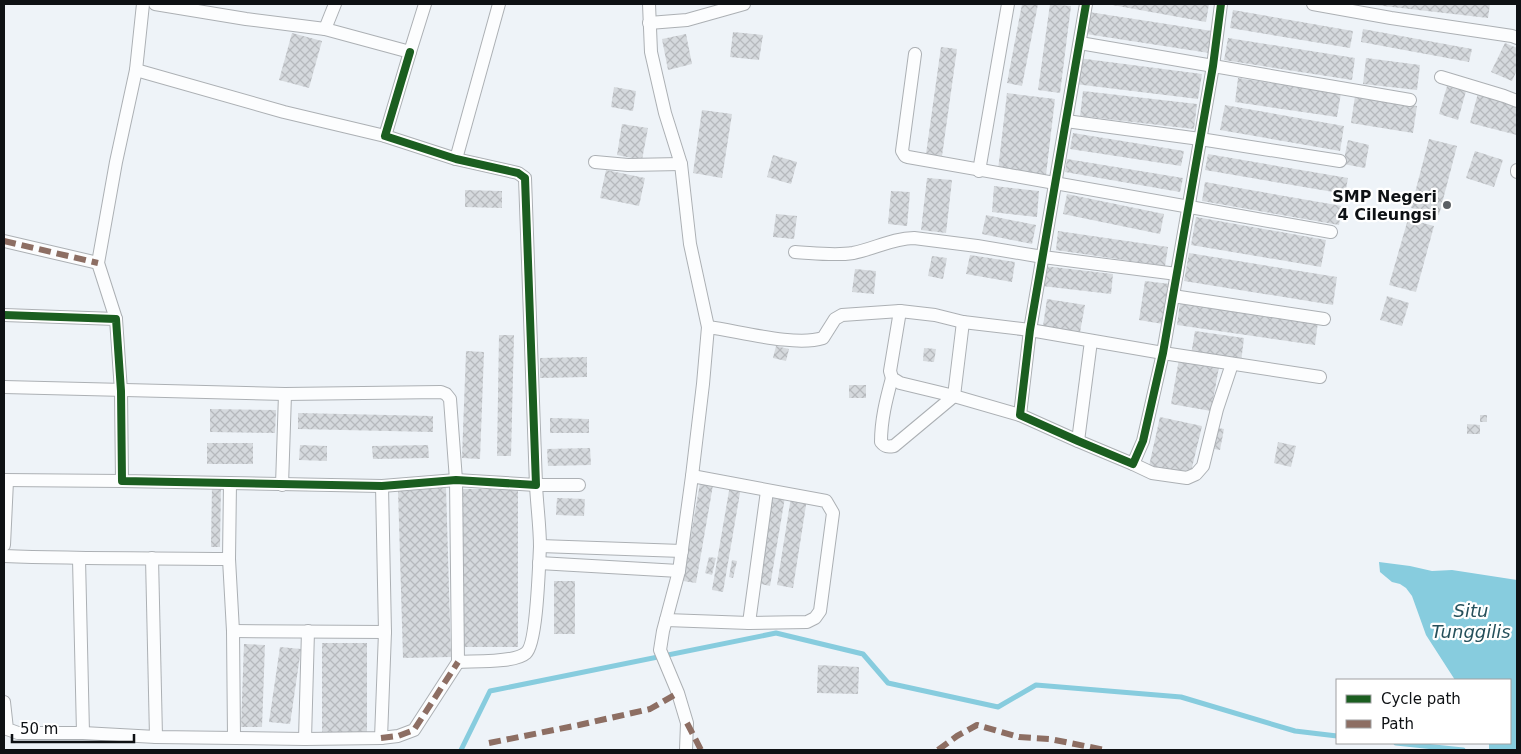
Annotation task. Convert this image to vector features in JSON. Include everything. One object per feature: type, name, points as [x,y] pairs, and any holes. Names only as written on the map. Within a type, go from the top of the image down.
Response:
[{"type":"street","points":[[122,480],[121,391],[116,319],[98,263],[116,162],[136,70],[143,4]]},
{"type":"street","points":[[155,4],[246,19],[325,29],[410,52]]},
{"type":"street","points":[[325,29],[335,4]]},
{"type":"street","points":[[385,136],[425,4]]},
{"type":"street","points":[[456,159],[498,4]]},
{"type":"street","points":[[649,4],[651,52],[665,113],[681,164],[690,244],[708,327],[703,384],[682,552],[660,650],[669,669],[687,723],[686,750]]},
{"type":"street","points":[[649,23],[687,20],[744,4]]},
{"type":"street","points":[[979,170],[1008,4]]},
{"type":"street","points":[[1020,415],[1030,330],[1086,4]]},
{"type":"street","points":[[1133,464],[1143,441],[1162,353],[1213,66],[1221,4]]},
{"type":"street","points":[[1312,4],[1517,38]]},
{"type":"street","points":[[1080,43],[1410,100]]},
{"type":"street","points":[[915,54],[902,151],[905,156],[1331,232]]},
{"type":"street","points":[[136,70],[284,112],[385,136],[456,159],[518,173],[525,178],[536,485],[540,546],[534,635],[531,647],[526,653],[515,659],[458,662]]},
{"type":"street","points":[[1441,77],[1517,101]]},
{"type":"street","points":[[1066,121],[1200,139],[1340,161]]},
{"type":"street","points":[[595,162],[628,165],[681,164]]},
{"type":"street","points":[[795,252],[852,253],[904,238],[977,246],[1042,257],[1177,274]]},
{"type":"street","points":[[4,241],[98,263]]},
{"type":"street","points":[[1172,296],[1324,319]]},
{"type":"street","points":[[708,327],[780,339],[816,340],[823,338],[835,319],[842,315],[900,311],[1320,377]]},
{"type":"street","points":[[900,311],[890,371],[892,378],[884,407],[881,437],[881,442],[889,447],[894,446],[954,396],[963,322]]},
{"type":"street","points":[[4,315],[116,319]]},
{"type":"street","points":[[1078,441],[1091,340]]},
{"type":"street","points":[[892,378],[900,383],[1020,415],[1152,473],[1187,478],[1196,474],[1203,466],[1217,409],[1232,364]]},
{"type":"street","points":[[4,387],[286,394],[441,392],[446,394],[450,399],[456,480],[458,662],[414,730],[398,736],[381,738],[156,737],[83,733],[18,733],[7,729],[4,702]]},
{"type":"street","points":[[282,485],[286,394]]},
{"type":"street","points":[[666,620],[750,623],[807,622],[815,618],[820,611],[833,513],[826,501],[692,476]]},
{"type":"street","points":[[4,545],[5,480],[122,480],[382,486],[456,480],[536,485],[579,485]]},
{"type":"street","points":[[230,483],[229,559],[233,630],[234,737]]},
{"type":"street","points":[[381,738],[385,632],[382,486]]},
{"type":"street","points":[[750,623],[767,490]]},
{"type":"street","points":[[540,546],[682,552]]},
{"type":"street","points":[[4,556],[78,559],[229,559]]},
{"type":"street","points":[[152,558],[156,737]]},
{"type":"street","points":[[78,559],[83,733]]},
{"type":"street","points":[[539,563],[679,571]]},
{"type":"street","points":[[233,630],[385,632]]},
{"type":"street","points":[[305,739],[308,631]]},
{"type":"water","name":"Situ Tunggilis","points":[[1379,562],[1432,571],[1452,570],[1517,580],[1517,750],[1489,750],[1489,744],[1511,744],[1511,679],[1454,679],[1426,635],[1412,596],[1406,588],[1392,582],[1380,572]]},
{"type":"building","points":[[1022,4],[1038,4],[1022,86],[1007,83]]},
{"type":"building","points":[[1050,4],[1071,6],[1060,93],[1038,90]]},
{"type":"building","points":[[1107,4],[1209,4],[1206,22]]},
{"type":"building","points":[[1375,4],[1490,4],[1488,18]]},
{"type":"building","points":[[1233,10],[1353,31],[1350,48],[1230,28]]},
{"type":"building","points":[[1089,12],[1212,31],[1209,53],[1086,34]]},
{"type":"building","points":[[1363,29],[1472,49],[1469,62],[1361,42]]},
{"type":"building","points":[[733,32],[763,35],[759,60],[730,57]]},
{"type":"building","points":[[292,33],[322,41],[309,88],[279,80]]},
{"type":"building","points":[[686,34],[692,64],[668,70],[662,39]]},
{"type":"building","points":[[1228,38],[1355,58],[1352,80],[1224,60]]},
{"type":"building","points":[[1505,43],[1517,48],[1517,70],[1512,81],[1491,72]]},
{"type":"building","points":[[941,47],[957,49],[942,156],[926,154]]},
{"type":"building","points":[[1078,58],[1202,74],[1198,99],[1075,84]]},
{"type":"building","points":[[1366,58],[1420,65],[1417,90],[1363,84]]},
{"type":"building","points":[[1238,78],[1341,93],[1337,117],[1235,102]]},
{"type":"building","points":[[1447,86],[1466,91],[1458,120],[1439,114]]},
{"type":"building","points":[[614,87],[636,91],[633,111],[611,107]]},
{"type":"building","points":[[1083,91],[1197,104],[1194,129],[1080,116]]},
{"type":"building","points":[[1007,93],[1055,99],[1046,175],[998,170]]},
{"type":"building","points":[[1478,93],[1517,104],[1517,135],[1470,123]]},
{"type":"building","points":[[1355,96],[1417,106],[1413,133],[1351,123]]},
{"type":"building","points":[[1225,105],[1344,126],[1340,151],[1220,130]]},
{"type":"building","points":[[702,110],[732,114],[722,178],[693,173]]},
{"type":"building","points":[[622,124],[648,128],[642,160],[617,155]]},
{"type":"building","points":[[1073,133],[1184,151],[1181,166],[1070,149]]},
{"type":"building","points":[[1429,139],[1457,146],[1439,215],[1411,208]]},
{"type":"building","points":[[1348,140],[1369,145],[1365,168],[1343,164]]},
{"type":"building","points":[[1475,151],[1503,160],[1494,187],[1466,178]]},
{"type":"building","points":[[1208,154],[1348,178],[1345,194],[1205,170]]},
{"type":"building","points":[[773,155],[797,162],[791,184],[767,177]]},
{"type":"building","points":[[1067,159],[1183,178],[1180,192],[1065,172]]},
{"type":"building","points":[[606,170],[645,178],[639,206],[600,198]]},
{"type":"building","points":[[927,178],[952,180],[946,233],[921,230]]},
{"type":"building","points":[[1205,182],[1342,206],[1339,225],[1202,201]]},
{"type":"building","points":[[994,186],[1039,191],[1037,217],[992,212]]},
{"type":"building","points":[[465,190],[502,191],[502,208],[465,207]]},
{"type":"building","points":[[891,191],[910,192],[907,226],[888,224]]},
{"type":"building","points":[[1067,194],[1164,214],[1160,234],[1063,214]]},
{"type":"building","points":[[776,214],[797,216],[794,239],[773,237]]},
{"type":"building","points":[[986,215],[1036,225],[1032,244],[982,234]]},
{"type":"building","points":[[1196,217],[1326,240],[1321,267],[1191,245]]},
{"type":"building","points":[[1408,219],[1434,226],[1416,292],[1389,285]]},
{"type":"building","points":[[1058,231],[1168,247],[1165,266],[1056,250]]},
{"type":"building","points":[[1189,253],[1337,277],[1333,305],[1184,281]]},
{"type":"building","points":[[970,255],[1015,262],[1012,282],[966,274]]},
{"type":"building","points":[[932,256],[947,258],[943,279],[928,276]]},
{"type":"building","points":[[1044,266],[1113,274],[1111,294],[1042,286]]},
{"type":"building","points":[[855,269],[876,271],[874,294],[852,292]]},
{"type":"building","points":[[1145,281],[1170,284],[1163,324],[1139,320]]},
{"type":"building","points":[[1387,296],[1409,303],[1402,326],[1380,320]]},
{"type":"building","points":[[1047,299],[1085,305],[1080,332],[1043,326]]},
{"type":"building","points":[[1180,302],[1318,322],[1315,345],[1177,325]]},
{"type":"building","points":[[1195,331],[1244,338],[1241,362],[1191,355]]},
{"type":"building","points":[[499,335],[514,335],[511,456],[497,456]]},
{"type":"building","points":[[776,346],[789,349],[786,361],[773,358]]},
{"type":"building","points":[[924,348],[936,349],[934,362],[923,361]]},
{"type":"building","points":[[466,351],[484,352],[480,459],[462,458]]},
{"type":"building","points":[[587,357],[587,377],[540,378],[540,358]]},
{"type":"building","points":[[1179,359],[1219,367],[1211,411],[1171,404]]},
{"type":"building","points":[[849,385],[866,385],[866,398],[849,398]]},
{"type":"building","points":[[210,409],[276,410],[275,433],[210,432]]},
{"type":"building","points":[[298,413],[433,416],[433,432],[298,429]]},
{"type":"building","points":[[1480,415],[1487,415],[1487,422],[1480,422]]},
{"type":"building","points":[[1160,417],[1202,426],[1190,476],[1149,466]]},
{"type":"building","points":[[550,418],[589,419],[589,433],[550,433]]},
{"type":"building","points":[[1467,424],[1480,425],[1480,434],[1467,434]]},
{"type":"building","points":[[1217,428],[1224,429],[1220,450],[1214,449]]},
{"type":"building","points":[[1278,442],[1296,446],[1291,467],[1274,463]]},
{"type":"building","points":[[207,443],[253,443],[253,464],[207,464]]},
{"type":"building","points":[[300,445],[327,446],[327,461],[299,460]]},
{"type":"building","points":[[428,445],[429,458],[373,459],[372,446]]},
{"type":"building","points":[[590,448],[591,465],[548,466],[547,449]]},
{"type":"building","points":[[700,483],[713,485],[696,583],[683,581]]},
{"type":"building","points":[[212,485],[221,485],[220,547],[211,547]]},
{"type":"building","points":[[730,485],[741,487],[723,592],[712,590]]},
{"type":"building","points":[[446,487],[451,657],[403,658],[398,489]]},
{"type":"building","points":[[461,489],[518,489],[518,647],[461,647]]},
{"type":"building","points":[[772,495],[785,497],[770,586],[757,583]]},
{"type":"building","points":[[791,497],[807,499],[793,588],[777,585]]},
{"type":"building","points":[[557,498],[585,499],[584,516],[556,515]]},
{"type":"building","points":[[709,557],[716,558],[712,575],[705,573]]},
{"type":"building","points":[[732,560],[737,561],[733,578],[729,577]]},
{"type":"building","points":[[554,581],[575,581],[575,634],[554,634]]},
{"type":"building","points":[[322,643],[367,643],[367,732],[322,732]]},
{"type":"building","points":[[244,644],[265,645],[262,727],[241,727]]},
{"type":"building","points":[[280,647],[301,649],[290,724],[269,722]]},
{"type":"building","points":[[818,665],[859,667],[858,694],[817,693]]},
{"type":"waterway","points":[[461,750],[490,691],[776,633],[863,654],[888,683],[998,707],[1036,685],[1181,697],[1295,731],[1336,736]]},
{"type":"waterway","points":[[1406,744],[1463,750]]},
{"type":"marked path","points":[[4,241],[98,263]]},
{"type":"marked path","points":[[381,738],[398,736],[414,730],[458,662]]},
{"type":"marked path","points":[[489,743],[650,709],[678,693]]},
{"type":"marked path","points":[[687,723],[701,750]]},
{"type":"marked path","points":[[938,750],[957,736],[977,725],[1019,737],[1050,739],[1105,750]]},
{"type":"cycle path","points":[[1086,4],[1030,330],[1020,415],[1133,464],[1143,441],[1163,353],[1213,66],[1221,4]]},
{"type":"cycle path","points":[[4,315],[116,319],[121,391],[122,481],[382,486],[456,480],[536,485],[525,178],[518,173],[456,159],[385,136],[410,52]]},
{"type":"place","name":"SMP Negeri 4 Cileungsi","points":[[1447,205]]}]
